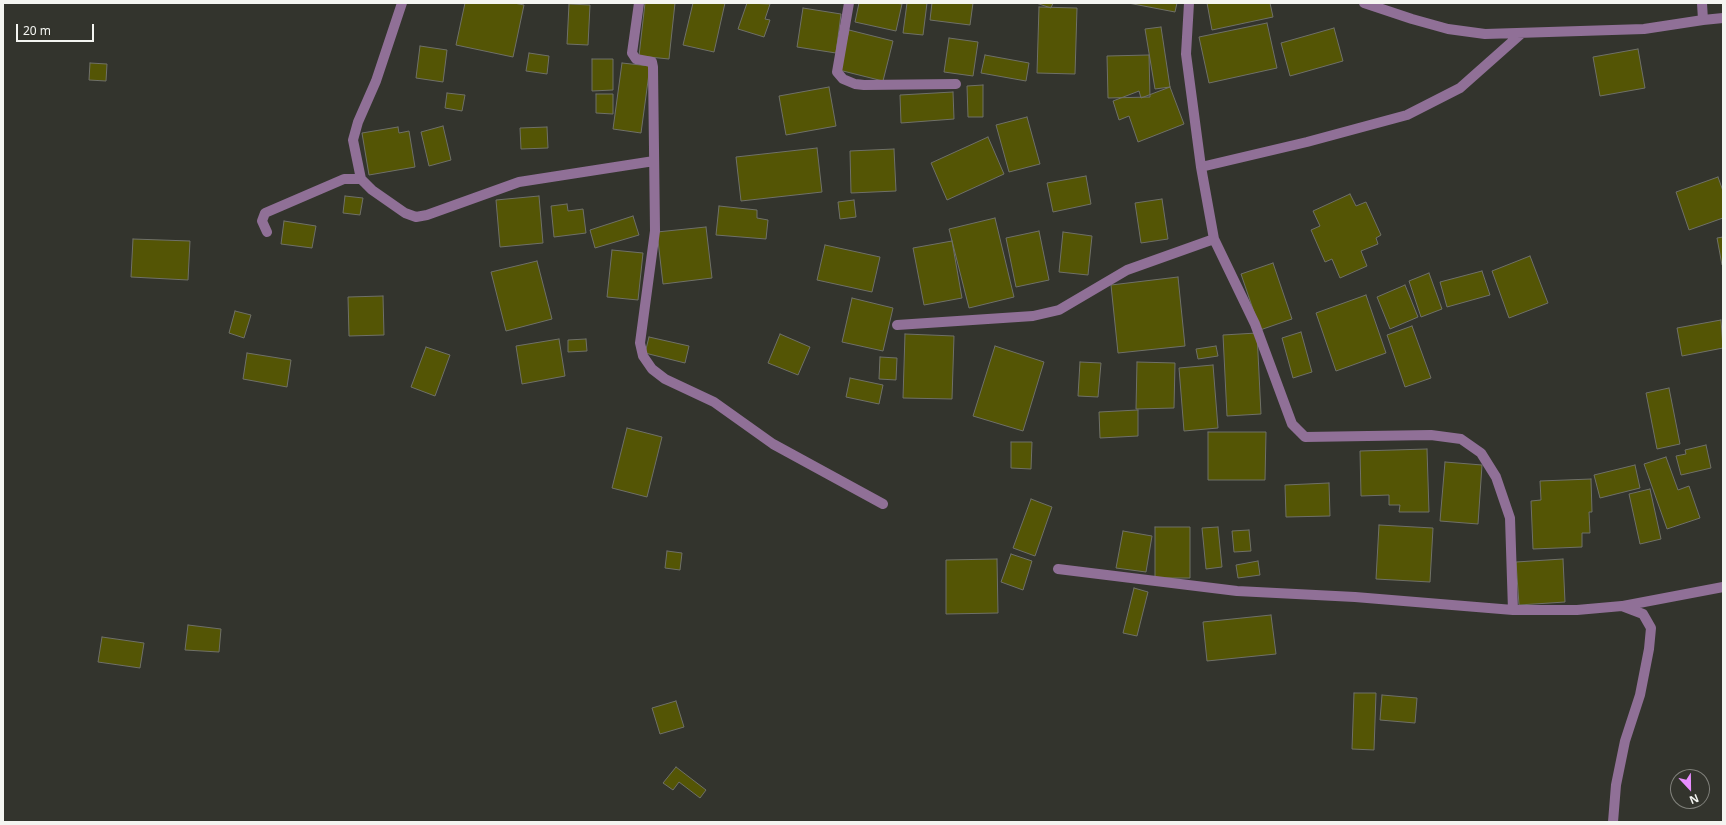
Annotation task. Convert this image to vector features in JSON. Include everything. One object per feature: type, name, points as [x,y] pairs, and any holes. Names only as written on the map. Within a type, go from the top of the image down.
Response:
[{"type":"street","points":[[402,3],[376,81],[358,122],[353,140],[362,179],[372,190],[405,213],[416,217],[427,215],[519,182],[654,161]]},
{"type":"street","points":[[639,3],[632,52],[636,59],[652,62],[653,66],[655,231],[640,343],[643,356],[652,370],[665,379],[714,402],[773,444],[883,504]]},
{"type":"street","points":[[849,3],[837,72],[843,79],[854,84],[864,85],[956,84]]},
{"type":"street","points":[[1189,3],[1186,54],[1201,167],[1214,239],[1255,324],[1292,424],[1305,437],[1431,435],[1461,439],[1481,453],[1496,477],[1510,518],[1513,610]]},
{"type":"street","points":[[1364,3],[1412,19],[1448,28],[1485,34],[1644,29],[1723,18]]},
{"type":"street","points":[[1702,3],[1703,20]]},
{"type":"street","points":[[1201,167],[1307,142],[1407,114],[1460,88],[1522,33]]},
{"type":"street","points":[[267,232],[262,221],[266,213],[344,179],[362,179]]},
{"type":"street","points":[[897,325],[1033,316],[1059,310],[1127,270],[1214,239]]},
{"type":"street","points":[[1058,569],[1237,591],[1355,597],[1513,610],[1577,610],[1622,606],[1723,587]]},
{"type":"street","points":[[1613,822],[1616,786],[1625,741],[1640,696],[1649,648],[1651,628],[1643,614],[1622,606]]},
{"type":"building","points":[[465,3],[514,3],[524,5],[513,57],[456,45]]},
{"type":"building","points":[[645,3],[675,3],[669,59],[639,56]]},
{"type":"building","points":[[693,3],[725,3],[714,52],[683,45]]},
{"type":"building","points":[[747,3],[770,4],[765,19],[770,20],[764,37],[738,29]]},
{"type":"building","points":[[859,3],[902,4],[896,31],[855,22]]},
{"type":"building","points":[[907,3],[927,3],[923,35],[903,33]]},
{"type":"building","points":[[932,3],[973,3],[970,25],[930,20]]},
{"type":"building","points":[[1036,3],[1053,3],[1051,8]]},
{"type":"building","points":[[1128,3],[1177,3],[1175,12]]},
{"type":"building","points":[[1207,3],[1270,3],[1273,17],[1212,30]]},
{"type":"building","points":[[569,4],[590,5],[588,45],[567,44]]},
{"type":"building","points":[[1039,7],[1077,8],[1075,74],[1037,73]]},
{"type":"building","points":[[803,8],[841,14],[836,53],[797,47]]},
{"type":"building","points":[[1267,23],[1277,68],[1209,83],[1199,37]]},
{"type":"building","points":[[1161,27],[1170,87],[1155,89],[1145,29]]},
{"type":"building","points":[[1334,28],[1343,61],[1290,76],[1281,43]]},
{"type":"building","points":[[849,30],[893,41],[883,81],[839,70]]},
{"type":"building","points":[[949,38],[978,42],[973,76],[944,72]]},
{"type":"building","points":[[420,46],[447,50],[443,82],[416,78]]},
{"type":"building","points":[[1638,49],[1645,88],[1600,96],[1593,57]]},
{"type":"building","points":[[529,53],[549,56],[547,74],[526,71]]},
{"type":"building","points":[[985,55],[1029,63],[1026,81],[981,73]]},
{"type":"building","points":[[1149,55],[1150,97],[1108,98],[1107,56]]},
{"type":"building","points":[[592,59],[613,59],[613,90],[592,91]]},
{"type":"building","points":[[90,63],[107,64],[106,81],[89,80]]},
{"type":"building","points":[[622,63],[650,66],[641,133],[613,129]]},
{"type":"building","points":[[983,85],[983,117],[968,117],[967,86]]},
{"type":"building","points":[[829,87],[836,126],[786,135],[779,96]]},
{"type":"building","points":[[1170,87],[1184,124],[1138,142],[1129,116],[1119,120],[1113,101],[1139,91],[1141,98]]},
{"type":"building","points":[[953,92],[954,119],[901,123],[900,95]]},
{"type":"building","points":[[447,93],[465,95],[462,111],[445,108]]},
{"type":"building","points":[[596,94],[613,94],[613,114],[596,113]]},
{"type":"building","points":[[1027,117],[1040,164],[1009,172],[996,125]]},
{"type":"building","points":[[443,126],[451,160],[429,166],[421,132]]},
{"type":"building","points":[[398,127],[399,133],[409,131],[415,167],[369,175],[362,133]]},
{"type":"building","points":[[547,127],[548,148],[521,149],[520,128]]},
{"type":"building","points":[[988,137],[1004,174],[947,200],[931,163]]},
{"type":"building","points":[[817,148],[822,192],[741,201],[736,157]]},
{"type":"building","points":[[894,149],[896,191],[851,193],[850,151]]},
{"type":"building","points":[[1086,176],[1091,204],[1053,212],[1047,183]]},
{"type":"building","points":[[1718,177],[1723,191],[1723,218],[1689,230],[1676,192]]},
{"type":"building","points":[[1350,194],[1356,206],[1366,202],[1381,235],[1376,238],[1378,244],[1361,251],[1367,266],[1340,278],[1332,259],[1325,262],[1311,230],[1320,226],[1313,211]]},
{"type":"building","points":[[345,196],[363,198],[360,215],[343,213]]},
{"type":"building","points":[[539,196],[543,243],[500,247],[496,200]]},
{"type":"building","points":[[1162,199],[1168,239],[1141,243],[1135,203]]},
{"type":"building","points":[[854,200],[856,217],[840,219],[838,202]]},
{"type":"building","points":[[567,204],[568,211],[583,209],[586,233],[554,237],[551,206]]},
{"type":"building","points":[[719,206],[757,210],[757,218],[768,220],[766,239],[716,235]]},
{"type":"building","points":[[633,216],[639,235],[595,248],[590,230]]},
{"type":"building","points":[[995,218],[1014,297],[969,308],[949,229]]},
{"type":"building","points":[[284,221],[316,226],[312,248],[281,244]]},
{"type":"building","points":[[706,227],[712,278],[663,284],[657,232]]},
{"type":"building","points":[[1039,231],[1049,280],[1016,287],[1006,238]]},
{"type":"building","points":[[1063,232],[1092,236],[1088,275],[1059,272]]},
{"type":"building","points":[[1723,237],[1723,265],[1722,265],[1717,238]]},
{"type":"building","points":[[133,239],[190,241],[188,280],[131,277]]},
{"type":"building","points":[[952,241],[962,298],[924,305],[913,248]]},
{"type":"building","points":[[825,245],[880,257],[872,292],[817,280]]},
{"type":"building","points":[[612,250],[643,253],[638,300],[607,297]]},
{"type":"building","points":[[1530,256],[1548,303],[1509,318],[1492,271]]},
{"type":"building","points":[[537,261],[552,319],[506,331],[491,272]]},
{"type":"building","points":[[1273,263],[1292,319],[1260,330],[1241,274]]},
{"type":"building","points":[[1482,271],[1490,295],[1447,307],[1440,282]]},
{"type":"building","points":[[1429,273],[1442,309],[1421,317],[1409,281]]},
{"type":"building","points":[[1178,277],[1185,346],[1118,353],[1111,285]]},
{"type":"building","points":[[1405,285],[1418,317],[1390,329],[1377,297]]},
{"type":"building","points":[[1366,295],[1386,353],[1336,371],[1316,313]]},
{"type":"building","points":[[383,296],[384,335],[349,336],[348,297]]},
{"type":"building","points":[[852,298],[893,308],[883,351],[842,342]]},
{"type":"building","points":[[235,311],[251,315],[244,338],[229,333]]},
{"type":"building","points":[[1721,320],[1723,348],[1682,356],[1677,328]]},
{"type":"building","points":[[1412,326],[1431,378],[1405,387],[1387,335]]},
{"type":"building","points":[[1301,332],[1312,372],[1293,378],[1282,338]]},
{"type":"building","points":[[1257,333],[1261,414],[1227,416],[1223,335]]},
{"type":"building","points":[[780,334],[810,347],[798,375],[768,363]]},
{"type":"building","points":[[905,334],[954,336],[952,399],[903,398]]},
{"type":"building","points":[[649,337],[689,346],[685,363],[645,353]]},
{"type":"building","points":[[559,339],[565,376],[522,384],[516,346]]},
{"type":"building","points":[[586,339],[587,351],[568,352],[568,340]]},
{"type":"building","points":[[995,346],[1044,362],[1023,431],[973,416]]},
{"type":"building","points":[[1216,346],[1218,356],[1198,359],[1196,349]]},
{"type":"building","points":[[426,347],[450,355],[435,396],[411,387]]},
{"type":"building","points":[[247,353],[291,360],[287,387],[243,379]]},
{"type":"building","points":[[880,357],[897,358],[896,380],[879,379]]},
{"type":"building","points":[[1080,362],[1101,363],[1098,397],[1078,396]]},
{"type":"building","points":[[1137,362],[1175,363],[1174,408],[1136,409]]},
{"type":"building","points":[[1213,365],[1218,428],[1184,431],[1179,368]]},
{"type":"building","points":[[850,378],[883,385],[879,404],[846,397]]},
{"type":"building","points":[[1669,388],[1680,444],[1657,449],[1646,393]]},
{"type":"building","points":[[1138,410],[1138,436],[1100,438],[1099,412]]},
{"type":"building","points":[[627,428],[662,437],[647,497],[612,488]]},
{"type":"building","points":[[1208,432],[1266,432],[1265,480],[1208,480]]},
{"type":"building","points":[[1011,442],[1032,442],[1031,469],[1011,468]]},
{"type":"building","points":[[1706,445],[1711,468],[1681,475],[1676,456],[1686,454],[1685,450]]},
{"type":"building","points":[[1427,449],[1429,512],[1399,512],[1400,505],[1389,505],[1389,495],[1361,496],[1360,451]]},
{"type":"building","points":[[1666,457],[1678,490],[1689,486],[1700,518],[1667,529],[1644,464]]},
{"type":"building","points":[[1445,462],[1482,465],[1478,524],[1440,521]]},
{"type":"building","points":[[1635,465],[1640,488],[1600,498],[1594,475]]},
{"type":"building","points":[[1591,479],[1592,512],[1589,512],[1590,533],[1582,533],[1582,547],[1533,549],[1531,501],[1541,500],[1540,481]]},
{"type":"building","points":[[1329,483],[1330,516],[1286,517],[1285,485]]},
{"type":"building","points":[[1650,489],[1661,539],[1640,544],[1629,494]]},
{"type":"building","points":[[1031,499],[1052,507],[1035,556],[1013,548]]},
{"type":"building","points":[[1379,525],[1433,528],[1430,582],[1376,579]]},
{"type":"building","points":[[1155,527],[1190,527],[1190,578],[1155,578]]},
{"type":"building","points":[[1218,527],[1222,567],[1206,569],[1202,528]]},
{"type":"building","points":[[1249,530],[1251,551],[1234,552],[1232,531]]},
{"type":"building","points":[[1123,531],[1152,536],[1146,572],[1116,568]]},
{"type":"building","points":[[667,551],[682,553],[680,570],[665,568]]},
{"type":"building","points":[[1011,554],[1032,561],[1023,590],[1001,582]]},
{"type":"building","points":[[997,559],[998,613],[946,614],[946,560]]},
{"type":"building","points":[[1563,559],[1565,602],[1519,605],[1516,562]]},
{"type":"building","points":[[1258,561],[1260,575],[1238,578],[1236,565]]},
{"type":"building","points":[[1134,588],[1148,592],[1137,636],[1123,633]]},
{"type":"building","points":[[1271,615],[1276,654],[1207,661],[1203,622]]},
{"type":"building","points":[[188,625],[221,629],[219,652],[185,650]]},
{"type":"building","points":[[102,637],[144,643],[140,668],[98,662]]},
{"type":"building","points":[[1354,693],[1376,693],[1374,750],[1352,749]]},
{"type":"building","points":[[1382,695],[1417,698],[1415,723],[1380,720]]},
{"type":"building","points":[[676,701],[684,727],[660,734],[652,708]]},
{"type":"building","points":[[676,767],[706,790],[700,798],[679,782],[673,790],[663,783]]}]
